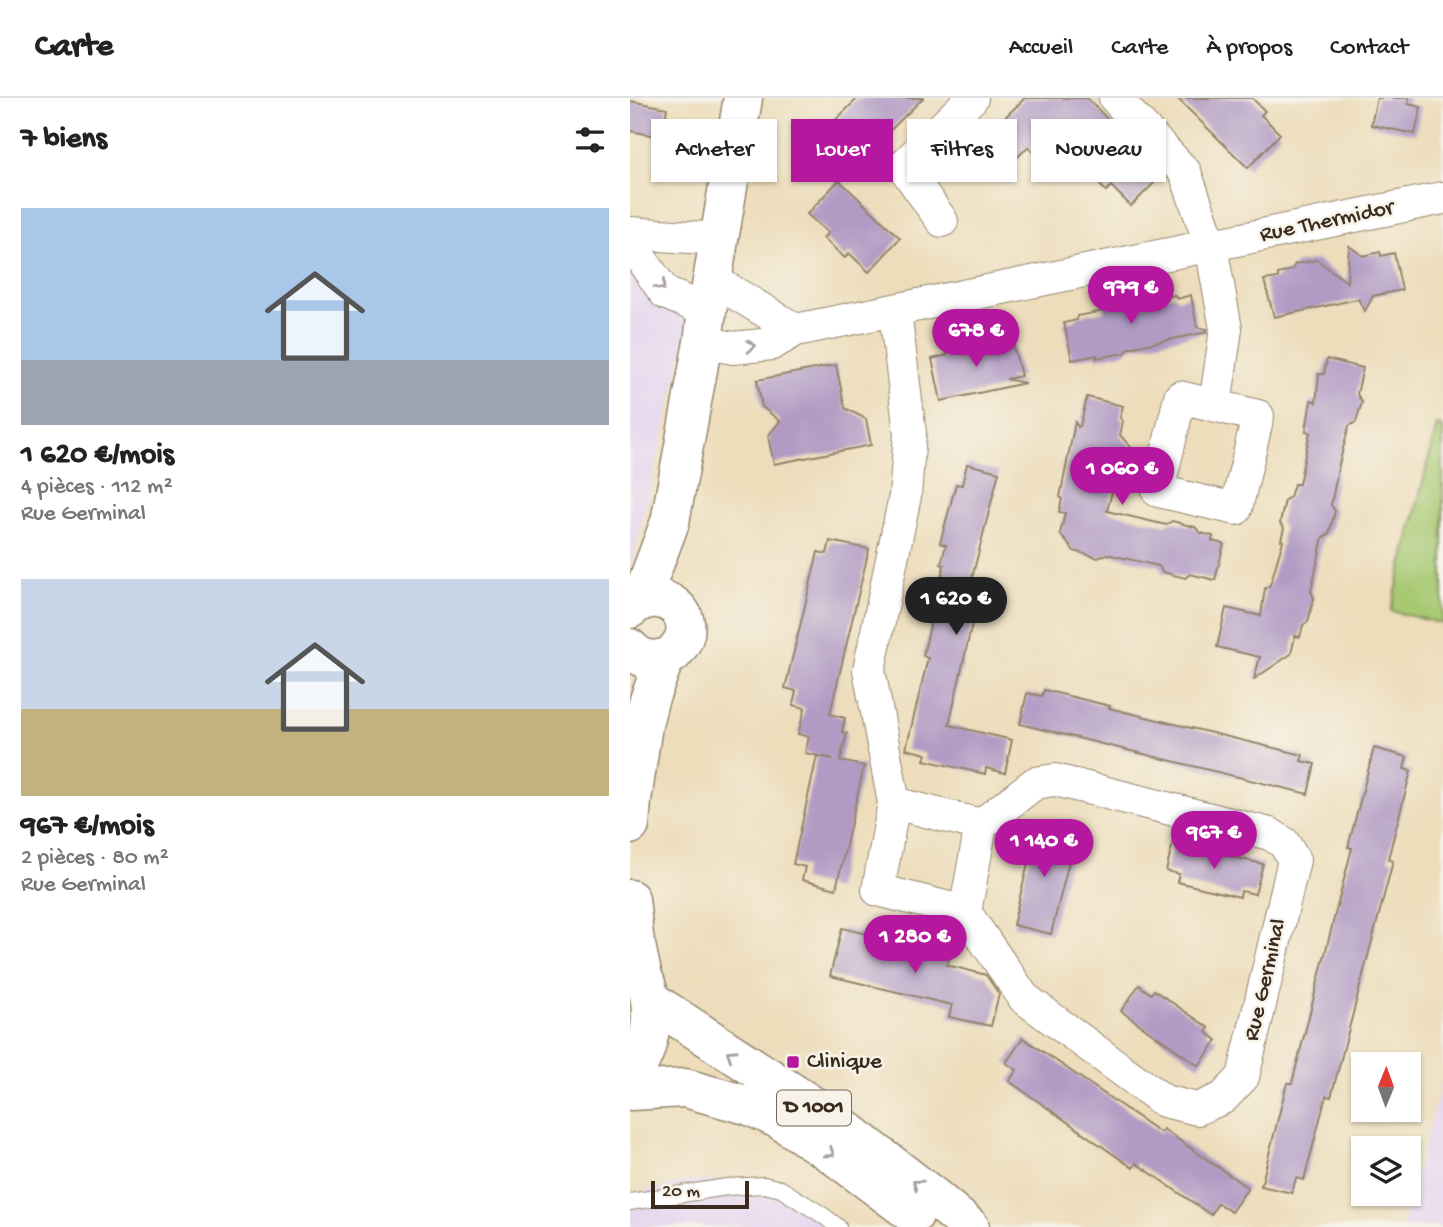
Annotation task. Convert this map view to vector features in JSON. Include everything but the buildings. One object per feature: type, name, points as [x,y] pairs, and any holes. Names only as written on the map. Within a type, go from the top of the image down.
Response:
[{"type":"street","points":[[677,608],[670,522],[743,98]]},
{"type":"street","points":[[942,221],[903,166],[972,98]]},
{"type":"street","points":[[1115,98],[1185,172],[1211,246],[1226,329],[1215,405]]},
{"type":"street","name":"Rue Thermidor","points":[[707,311],[733,348],[772,344],[796,330],[1443,198]]},
{"type":"street","points":[[630,233],[719,239]]},
{"type":"street","points":[[630,243],[665,293],[707,311],[796,330]]},
{"type":"street","points":[[894,803],[981,825],[965,912],[878,890],[894,803],[869,670],[905,496],[910,433],[895,310]]},
{"type":"street","points":[[633,607],[670,522]]},
{"type":"street","points":[[633,607],[649,598],[660,598],[677,608],[685,626],[680,646],[674,653],[642,653]]},
{"type":"street","points":[[630,695],[633,667],[642,653]]},
{"type":"street","points":[[630,825],[643,725],[649,700],[642,653]]},
{"type":"street","name":"Rue Germinal","points":[[965,912],[1024,998],[1164,1101],[1196,1109],[1223,1098],[1243,1077],[1294,859],[1284,844],[1270,834],[1055,780],[1035,783],[981,825]]},
{"type":"street","points":[[630,899],[640,976],[651,1025],[645,1050],[630,1076]]},
{"type":"street","name":"D 1001","points":[[640,976],[971,1227]]},
{"type":"street","name":"D 1001","points":[[630,1091],[685,1088],[750,1106],[780,1121],[832,1154],[931,1227]]},
{"type":"lane","points":[[630,1202],[727,1187],[764,1185],[781,1189],[838,1227]]},
{"type":"shaded area","points":[[630,271],[698,289],[630,569]]},
{"type":"shaded area","points":[[1443,1078],[1443,1227],[1402,1227],[1408,1206],[1421,1206],[1421,1158]]},
{"type":"shaded area","points":[[688,1181],[782,1181],[845,1227],[630,1227],[630,1195]]},
{"type":"green space","points":[[1437,425],[1443,427],[1443,624],[1391,611]]},
{"type":"place","name":"Clinique","points":[[793,1062]]}]
